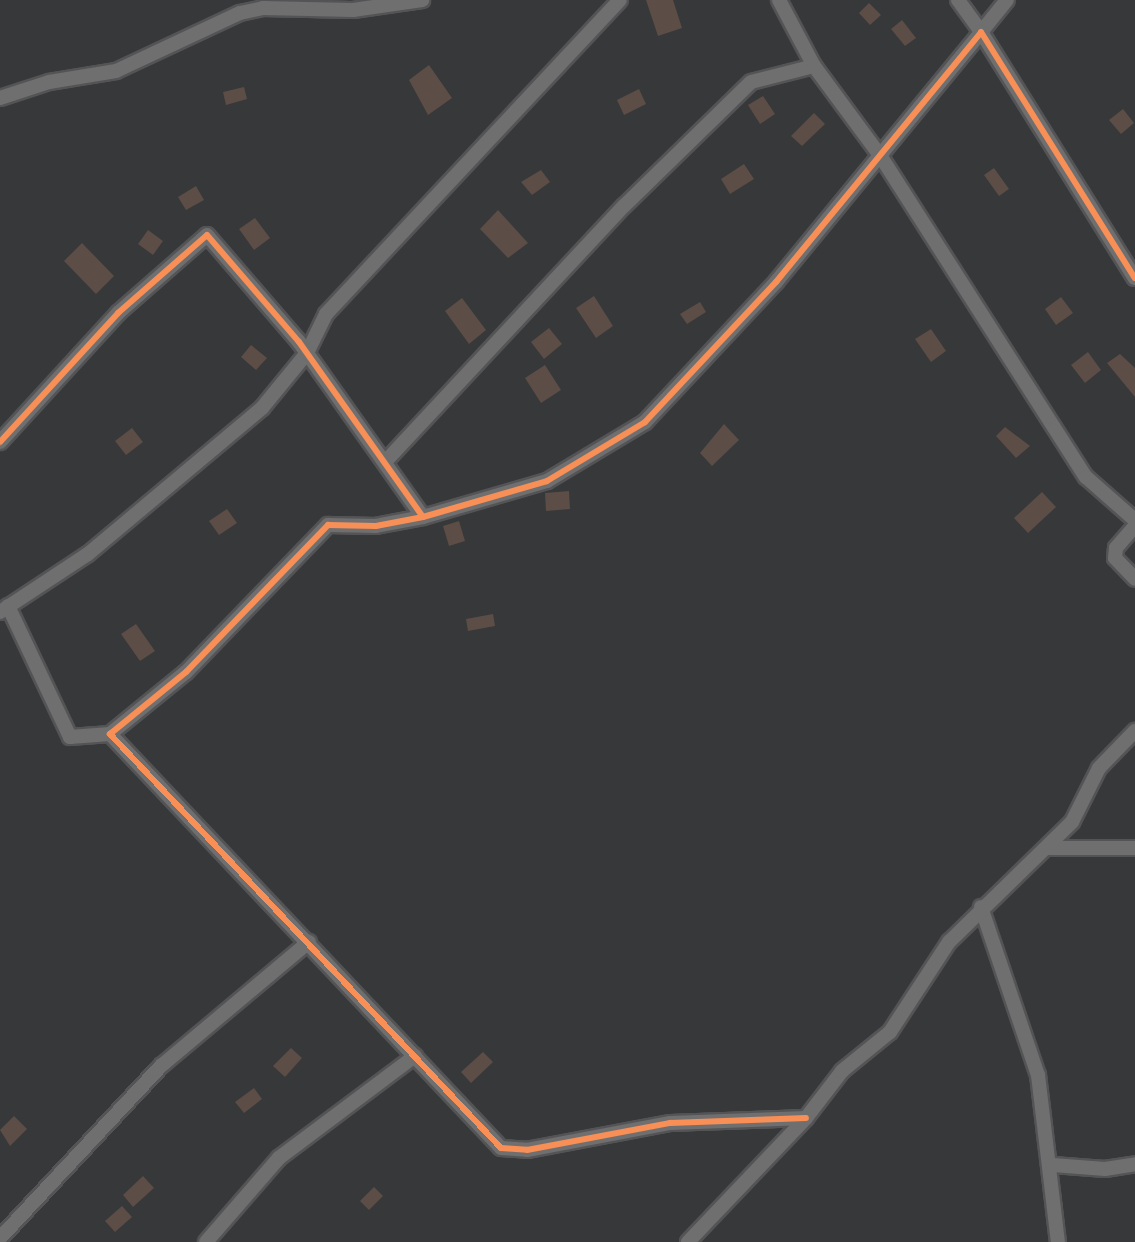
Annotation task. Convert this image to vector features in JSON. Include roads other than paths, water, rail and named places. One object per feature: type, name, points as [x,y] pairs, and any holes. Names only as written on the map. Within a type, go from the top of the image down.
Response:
[{"type":"street","points":[[0,98],[116,71],[262,4],[352,10],[422,0]]},
{"type":"street","points":[[620,0],[326,314],[307,353],[262,408],[88,554],[4,609],[70,737],[110,734],[186,672],[328,525],[376,526],[423,517],[547,481],[645,422],[776,282],[881,157],[1007,0]]},
{"type":"street","points":[[779,0],[814,66],[881,157],[1086,477],[1135,520]]},
{"type":"street","points":[[958,0],[981,32],[1135,279]]},
{"type":"street","points":[[385,462],[624,206],[751,82],[814,66]]},
{"type":"street","points":[[0,442],[118,313],[207,235],[307,353],[423,517]]},
{"type":"street","points":[[1135,526],[1116,548],[1115,558],[1135,579]]},
{"type":"street","points":[[688,1242],[806,1118],[842,1071],[890,1032],[949,942],[981,907],[1047,848],[1072,822],[1099,768],[1135,730]]},
{"type":"street","points":[[110,734],[309,942],[501,1148],[527,1150],[670,1123],[806,1118]]},
{"type":"street","points":[[1047,848],[1135,848]]},
{"type":"street","points":[[981,907],[1038,1076],[1053,1165],[1058,1242]]},
{"type":"street","points":[[0,1238],[161,1066],[309,942]]},
{"type":"street","points":[[206,1242],[279,1158],[416,1056]]},
{"type":"street","points":[[1053,1165],[1106,1169],[1135,1164]]}]
